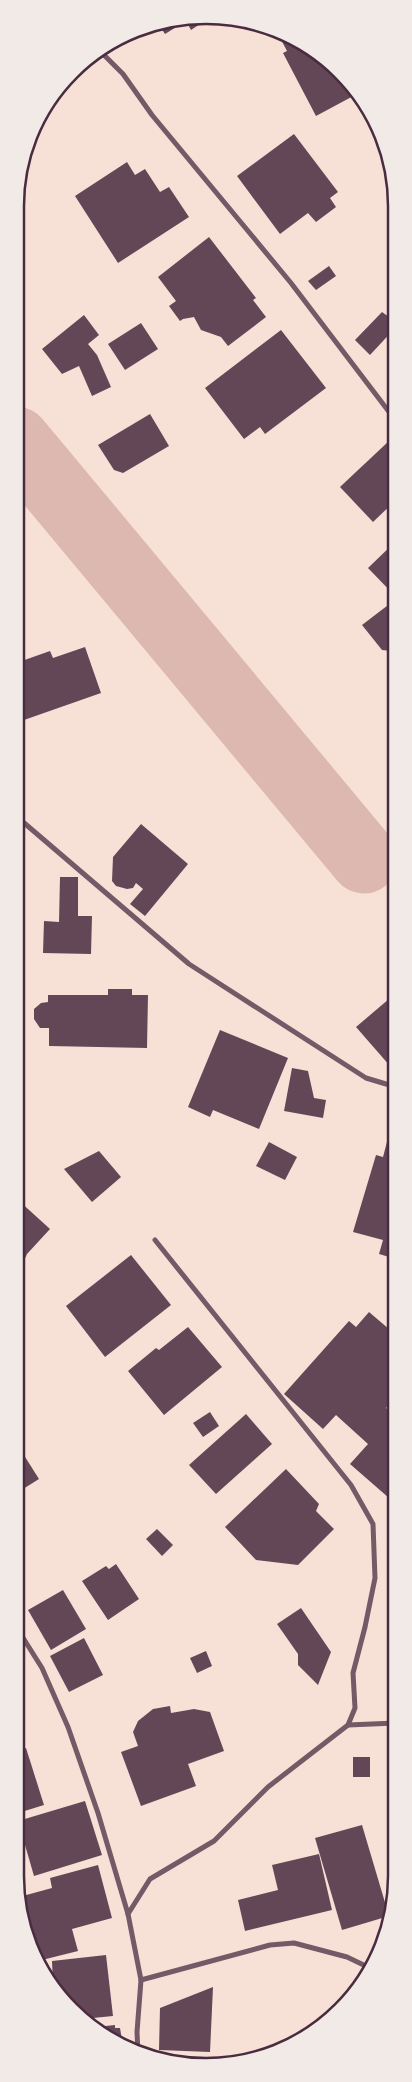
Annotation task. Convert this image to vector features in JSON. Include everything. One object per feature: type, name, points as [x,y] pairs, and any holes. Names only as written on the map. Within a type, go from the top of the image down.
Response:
[{"type":"street","points":[[104,55],[123,74],[152,115],[291,284],[388,411]]},
{"type":"street","points":[[24,823],[189,964],[366,1078],[388,1085]]},
{"type":"street","points":[[128,1914],[150,1878],[214,1841],[268,1787],[348,1725],[355,1708],[352,1673],[365,1627],[375,1578],[373,1524],[351,1484],[155,1240]]},
{"type":"street","points":[[24,1639],[42,1668],[68,1727],[98,1813],[128,1914],[141,1980],[138,2045]]},
{"type":"street","points":[[348,1725],[388,1723]]},
{"type":"street","points":[[141,1980],[270,1944],[294,1943],[347,1957],[365,1966]]},
{"type":"building","points":[[200,24],[191,30],[188,25]]},
{"type":"building","points":[[179,26],[165,34],[162,29]]},
{"type":"building","points":[[282,40],[317,61],[335,77],[352,97],[316,116],[283,53],[287,51]]},
{"type":"building","points":[[294,134],[338,192],[330,198],[336,207],[316,222],[308,213],[280,234],[237,176]]},
{"type":"building","points":[[127,162],[135,175],[145,169],[160,192],[169,187],[189,217],[118,263],[75,196]]},
{"type":"building","points":[[209,237],[256,298],[253,300],[266,317],[228,346],[221,337],[201,330],[194,317],[180,321],[169,306],[176,301],[158,277]]},
{"type":"building","points":[[329,266],[336,276],[316,290],[308,281]]},
{"type":"building","points":[[382,312],[388,316],[388,336],[370,355],[355,340]]},
{"type":"building","points":[[84,315],[99,335],[88,344],[97,355],[111,387],[92,396],[79,366],[62,374],[42,349]]},
{"type":"building","points":[[141,323],[158,349],[125,370],[108,344]]},
{"type":"building","points":[[281,330],[326,388],[265,434],[260,427],[244,439],[205,388]]},
{"type":"building","points":[[150,414],[169,446],[123,473],[114,470],[98,445]]},
{"type":"building","points":[[388,442],[388,508],[373,522],[340,487]]},
{"type":"building","points":[[388,549],[388,589],[368,568]]},
{"type":"building","points":[[388,605],[388,651],[382,650],[362,625]]},
{"type":"building","points":[[85,647],[101,693],[24,720],[24,660],[50,651],[53,658]]},
{"type":"building","points":[[141,824],[188,864],[145,916],[130,904],[143,889],[136,883],[133,888],[127,889],[116,886],[112,881],[113,857]]},
{"type":"building","points":[[60,877],[78,877],[78,916],[92,916],[91,954],[43,953],[44,921],[59,922]]},
{"type":"building","points":[[108,989],[132,989],[132,995],[148,995],[147,1048],[49,1046],[49,1028],[40,1028],[34,1019],[34,1009],[41,1003],[48,1002],[48,995],[108,995]]},
{"type":"building","points":[[388,1000],[388,1064],[356,1027]]},
{"type":"building","points":[[220,1030],[288,1058],[259,1129],[213,1110],[210,1117],[188,1107]]},
{"type":"building","points":[[292,1068],[308,1071],[314,1098],[326,1100],[323,1118],[284,1111]]},
{"type":"building","points":[[388,1138],[388,1257],[379,1254],[383,1240],[353,1232],[376,1155],[383,1157]]},
{"type":"building","points":[[269,1142],[297,1157],[285,1180],[256,1166]]},
{"type":"building","points":[[99,1151],[121,1177],[92,1202],[64,1169]]},
{"type":"building","points":[[24,1205],[50,1229],[27,1254],[24,1261]]},
{"type":"building","points":[[131,1255],[171,1305],[105,1357],[66,1306]]},
{"type":"building","points":[[369,1312],[388,1328],[388,1406],[386,1408],[388,1410],[388,1497],[350,1464],[368,1444],[336,1415],[323,1429],[284,1394],[349,1321],[356,1327]]},
{"type":"building","points":[[188,1327],[222,1367],[164,1415],[128,1371],[156,1348],[159,1350]]},
{"type":"building","points":[[210,1412],[219,1426],[203,1437],[193,1423]]},
{"type":"building","points":[[246,1414],[272,1444],[216,1494],[189,1465]]},
{"type":"building","points":[[24,1455],[39,1479],[24,1488]]},
{"type":"building","points":[[286,1469],[319,1504],[316,1511],[334,1529],[298,1565],[256,1560],[225,1527]]},
{"type":"building","points":[[157,1529],[173,1545],[162,1556],[146,1539]]},
{"type":"building","points":[[116,1564],[139,1599],[108,1620],[82,1581],[106,1566],[109,1569]]},
{"type":"building","points":[[63,1590],[86,1629],[51,1650],[28,1610]]},
{"type":"building","points":[[301,1608],[331,1652],[318,1685],[298,1665],[298,1654],[277,1624]]},
{"type":"building","points":[[84,1638],[103,1675],[69,1692],[50,1656]]},
{"type":"building","points":[[206,1651],[212,1666],[197,1673],[190,1658]]},
{"type":"building","points":[[170,1706],[171,1713],[194,1709],[210,1712],[224,1751],[188,1764],[196,1786],[141,1806],[121,1752],[138,1746],[133,1732],[138,1721],[153,1709]]},
{"type":"building","points":[[26,1748],[44,1805],[24,1811],[24,1749]]},
{"type":"building","points":[[353,1757],[370,1757],[370,1777],[353,1777]]},
{"type":"building","points":[[85,1801],[102,1855],[34,1876],[24,1842],[24,1819]]},
{"type":"building","points":[[362,1825],[386,1906],[383,1918],[342,1930],[315,1838]]},
{"type":"building","points":[[319,1854],[332,1910],[245,1931],[238,1900],[278,1890],[272,1865]]},
{"type":"building","points":[[98,1865],[112,1918],[72,1929],[78,1951],[44,1959],[33,1935],[25,1895],[52,1888],[50,1878]]},
{"type":"building","points":[[106,1955],[113,2016],[92,2018],[77,2005],[53,1975],[52,1961]]},
{"type":"building","points":[[213,1987],[210,2052],[159,2050],[160,2008]]},
{"type":"building","points":[[115,2025],[115,2028],[120,2028],[122,2037],[115,2034],[103,2026]]},
{"type":"waterway","points":[[24,451],[364,859]]}]
